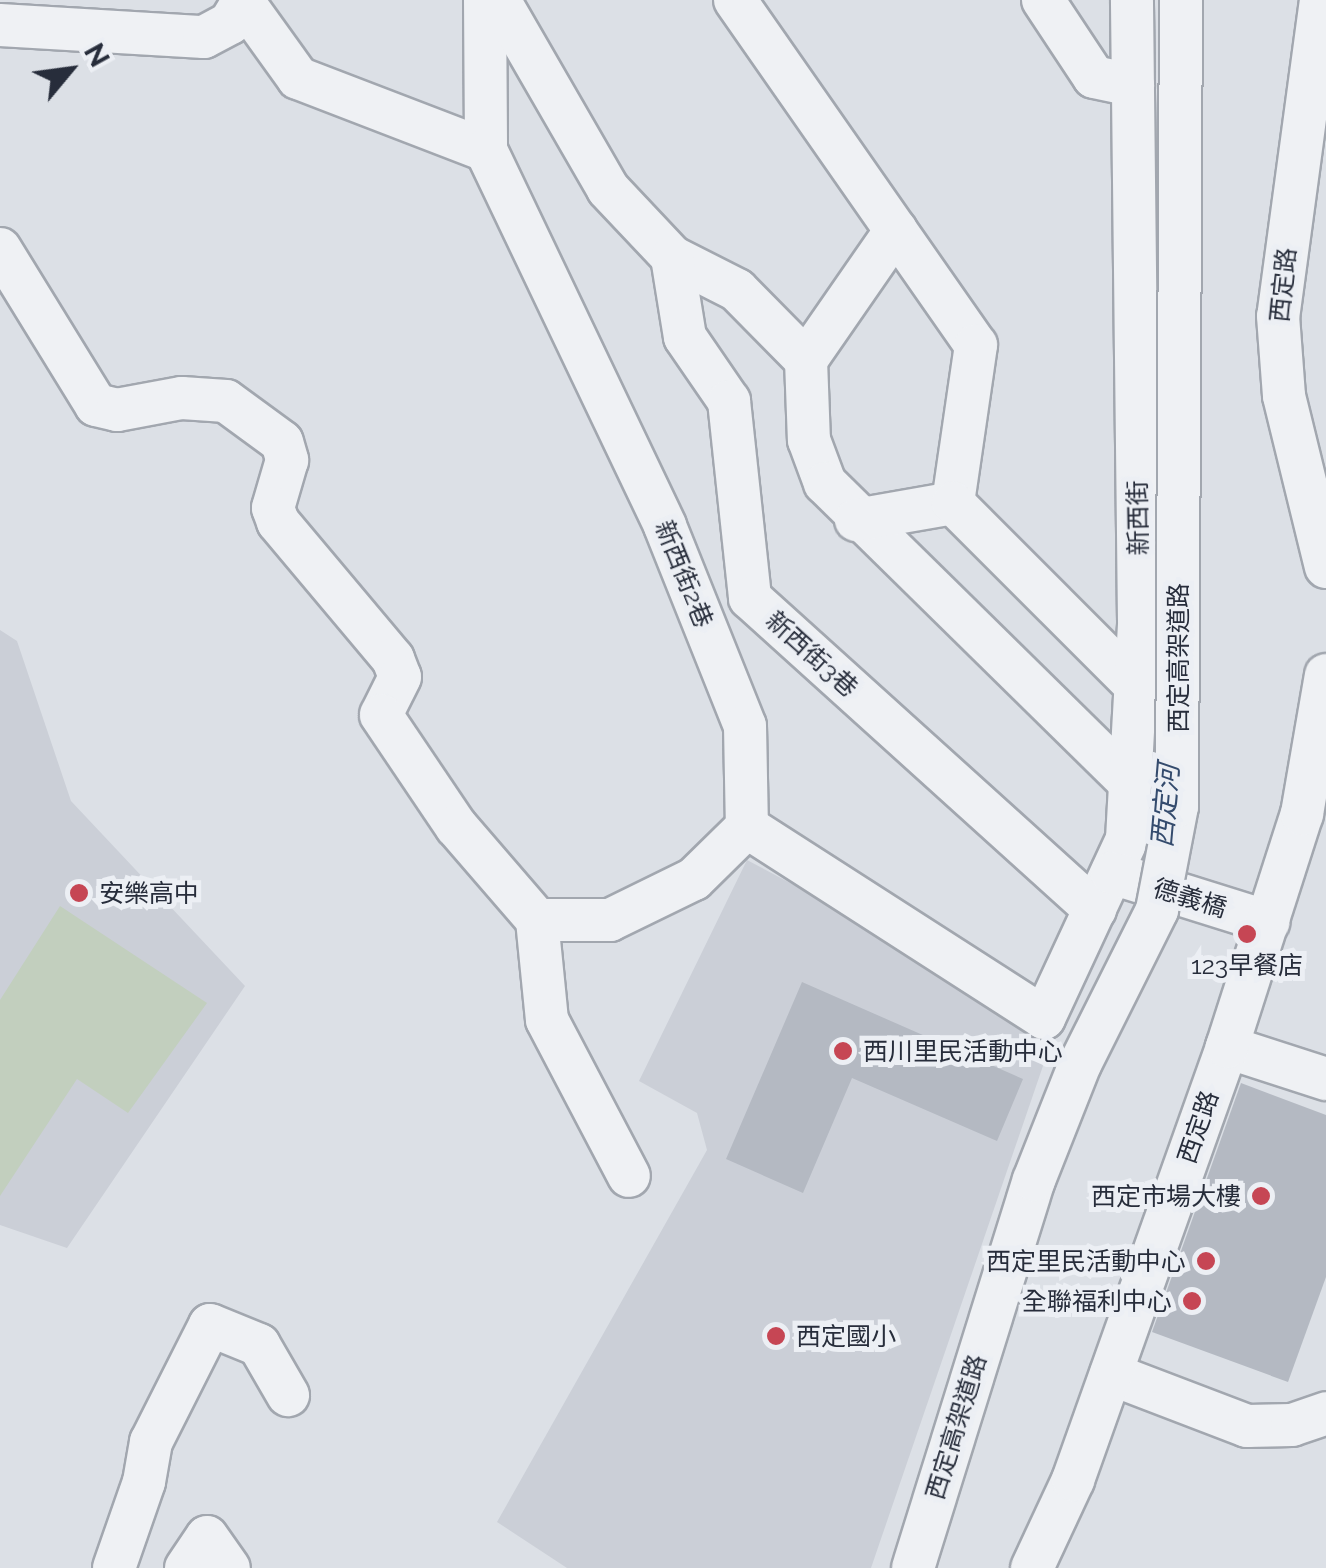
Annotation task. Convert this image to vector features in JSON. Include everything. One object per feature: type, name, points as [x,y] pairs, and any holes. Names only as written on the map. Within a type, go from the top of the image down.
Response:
[{"type":"street","name":"新西街2巷","points":[[484,0],[486,150],[665,526],[745,726],[746,827]]},
{"type":"street","points":[[500,0],[608,189],[672,257],[737,290],[806,360]]},
{"type":"street","points":[[1042,0],[1094,77],[1133,85]]},
{"type":"street","name":"新西街","points":[[746,827],[1044,1018],[1128,840],[1136,686],[1132,0]]},
{"type":"street","name":"西定高架道路","points":[[913,1568],[1034,1180],[1080,1064],[1156,910],[1177,806],[1181,0]]},
{"type":"street","name":"西定路","points":[[1321,0],[1278,316],[1284,396],[1326,567]]},
{"type":"street","points":[[0,25],[204,37],[230,23],[242,2],[298,78],[486,150]]},
{"type":"street","points":[[751,6],[896,230],[976,345],[952,503]]},
{"type":"street","points":[[896,230],[806,360],[810,440],[824,483],[856,520],[1130,782]]},
{"type":"street","points":[[0,250],[96,406],[116,410],[182,398],[226,401],[282,442],[288,460],[273,508],[278,522],[393,659],[400,677],[381,714],[456,826],[537,920],[547,1020],[628,1176]]},
{"type":"street","name":"新西街3巷","points":[[672,257],[685,337],[730,401],[750,598],[1103,891]]},
{"type":"street","points":[[952,503],[1136,686]]},
{"type":"street","points":[[856,520],[952,503]]},
{"type":"street","name":"西定路","points":[[1032,1568],[1110,1374],[1227,1047],[1302,814],[1326,674]]},
{"type":"street","points":[[537,920],[610,920],[694,879],[746,827]]},
{"type":"street","name":"德義橋","points":[[1103,891],[1268,922]]},
{"type":"street","points":[[1227,1047],[1326,1079]]},
{"type":"street","points":[[114,1568],[144,1482],[151,1442],[210,1325],[259,1345],[288,1396]]},
{"type":"street","points":[[1110,1374],[1247,1426],[1292,1426],[1326,1413]]},
{"type":"street","points":[[186,1568],[206,1537],[229,1568]]},
{"type":"shaded area","name":"安樂高中","points":[[0,630],[17,641],[71,801],[245,986],[67,1248],[0,1225]]},
{"type":"shaded area","name":"西定國小","points":[[747,860],[1057,1025],[871,1568],[567,1568],[497,1522],[707,1150],[697,1113],[639,1081]]},
{"type":"green space","points":[[60,906],[207,1003],[128,1113],[77,1079],[0,1196],[0,1000]]},
{"type":"building","points":[[802,982],[1023,1079],[997,1141],[852,1078],[803,1193],[726,1159]]},
{"type":"building","name":"西定市場大樓","points":[[1241,1083],[1326,1115],[1326,1277],[1288,1382],[1152,1332]]},
{"type":"place","name":"安樂高中","points":[[79,893]]},
{"type":"place","name":"123早餐店","points":[[1247,934]]},
{"type":"place","name":"西川里民活動中心","points":[[843,1051]]},
{"type":"place","name":"西定市場大樓","points":[[1261,1196]]},
{"type":"place","name":"西定里民活動中心","points":[[1206,1261]]},
{"type":"place","name":"全聯福利中心","points":[[1192,1301]]},
{"type":"place","name":"西定國小","points":[[776,1336]]},
{"type":"water label","name":"西定河","points":[[1166,806]]}]
